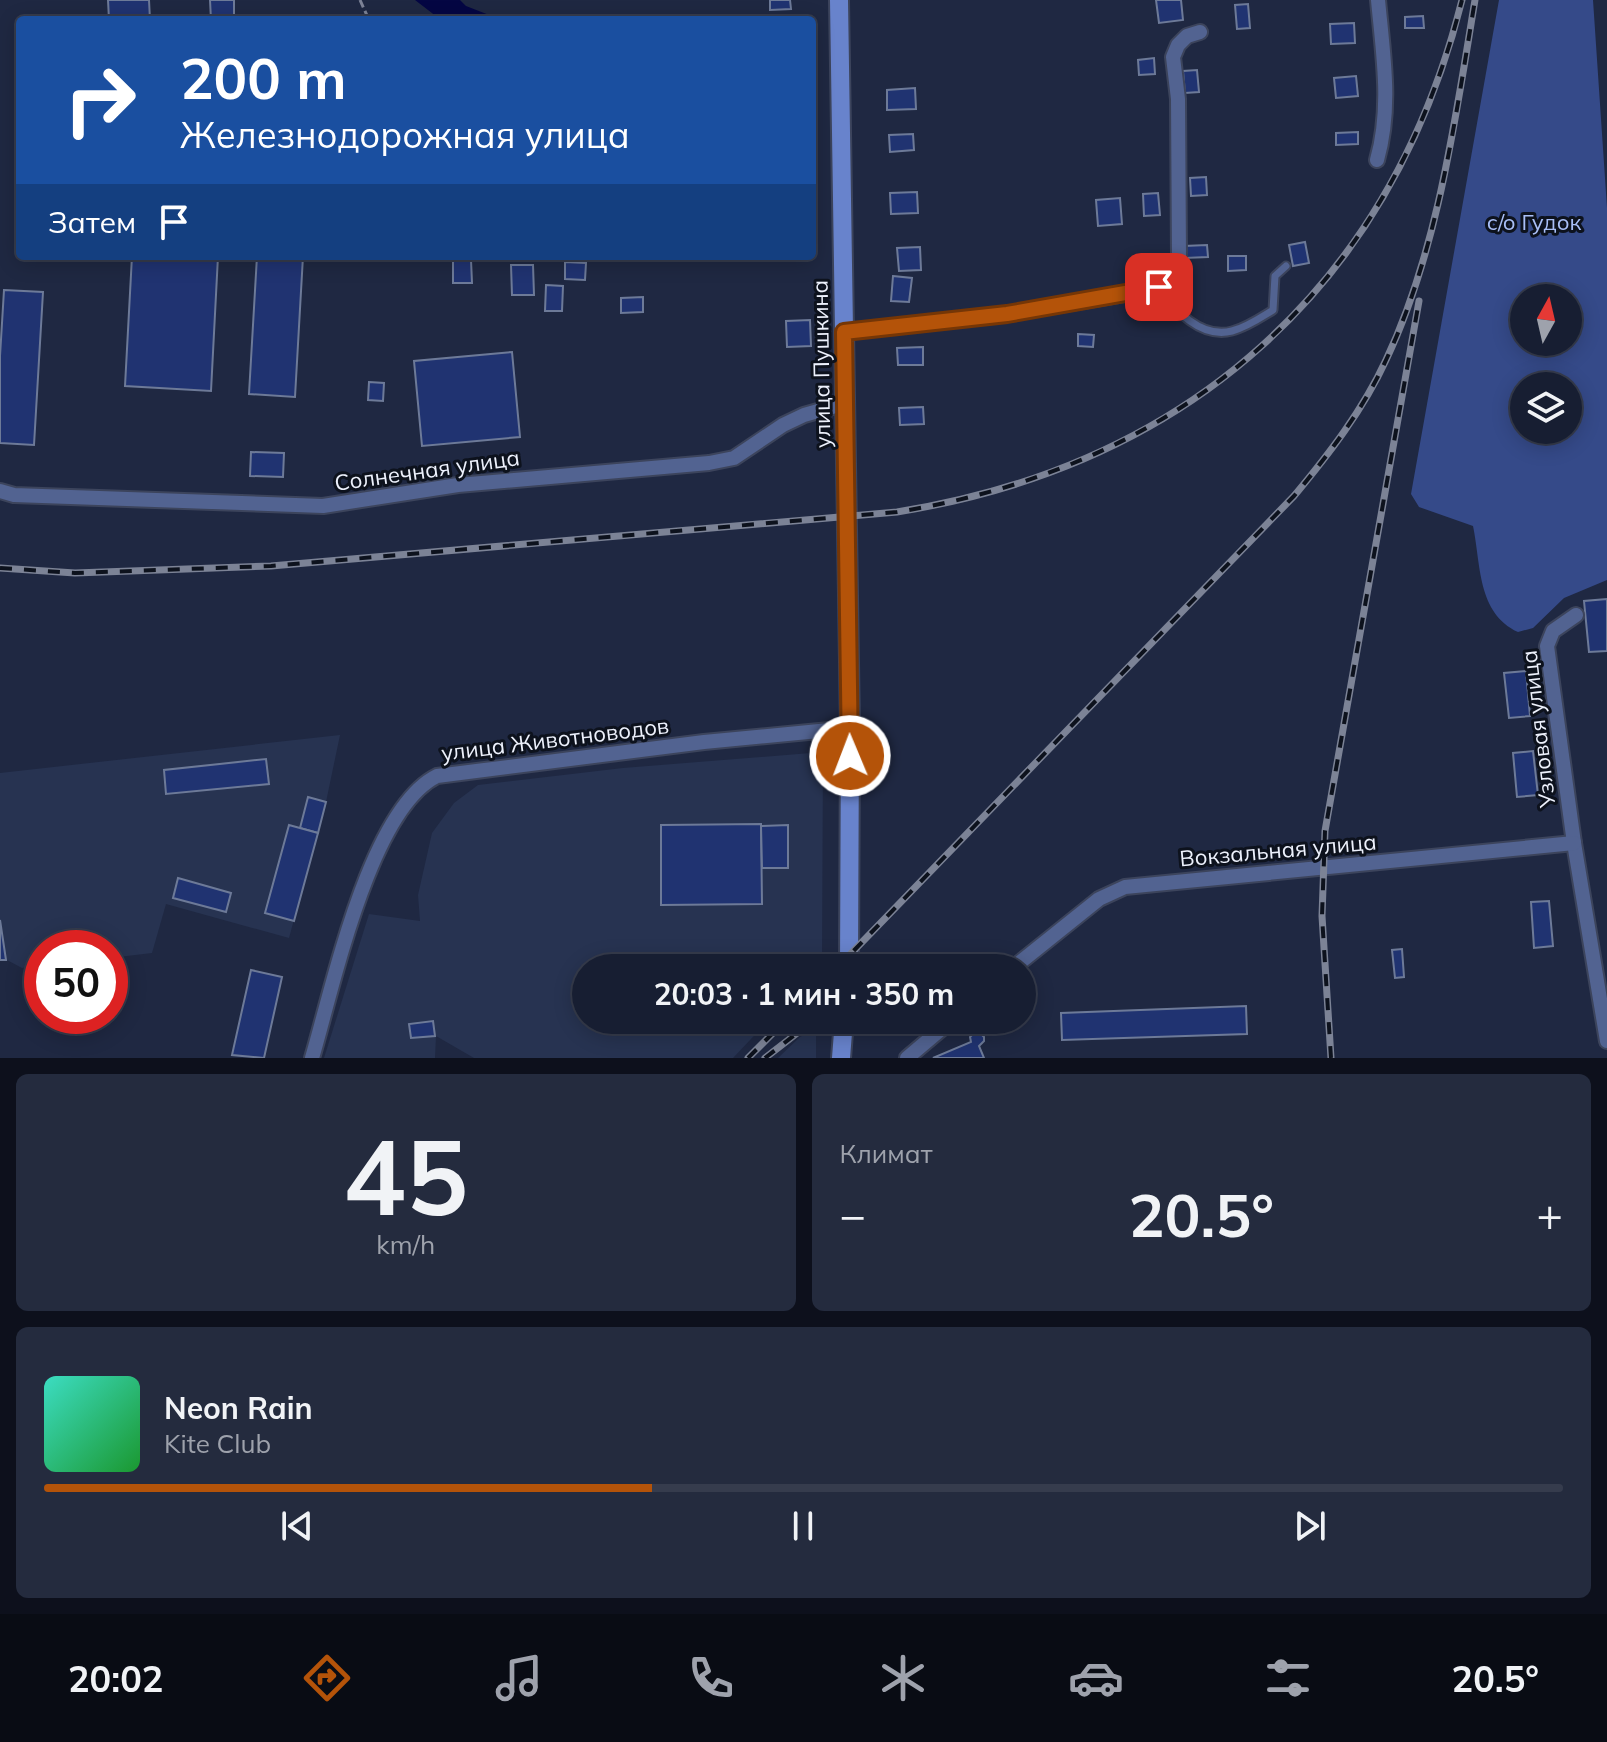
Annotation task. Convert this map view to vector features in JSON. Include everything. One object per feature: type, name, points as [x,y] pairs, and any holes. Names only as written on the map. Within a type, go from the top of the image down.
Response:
[{"type":"main road","name":"улица Пушкина","points":[[839,0],[850,728],[849,954]]},
{"type":"main road","points":[[841,1058],[843,1034]]},
{"type":"street","points":[[1377,160],[1387,95],[1378,0]]},
{"type":"street","points":[[844,332],[1007,314],[1159,287],[1169,279],[1179,258],[1178,99],[1173,57],[1178,45],[1187,36],[1200,32]]},
{"type":"street","name":"Солнечная улица","points":[[0,491],[14,495],[323,506],[458,485],[709,463],[734,458],[783,425],[804,415],[846,403]]},
{"type":"street","name":"Узловая улица","points":[[1576,615],[1553,631],[1547,646],[1574,843],[1607,1041]]},
{"type":"street","name":"улица Животноводов","points":[[312,1058],[365,878],[388,828],[408,800],[428,781],[437,776],[704,742],[850,728]]},
{"type":"street","name":"Вокзальная улица","points":[[1030,954],[1099,899],[1120,888],[1574,843]]},
{"type":"street","points":[[907,1058],[935,1034]]},
{"type":"lane","points":[[1159,287],[1178,313],[1211,331],[1229,332],[1273,310],[1275,276],[1286,266]]},
{"type":"shaded area","points":[[415,0],[460,0],[466,6],[492,16],[436,16]]},
{"type":"shaded area","points":[[340,735],[326,802],[289,938],[166,904],[152,953],[128,956],[128,930],[24,930],[22,968],[0,960],[0,773]]},
{"type":"shaded area","points":[[823,752],[822,954],[572,954],[572,1034],[756,1034],[733,1058],[474,1058],[436,1036],[435,1058],[324,1058],[369,914],[420,921],[418,895],[432,833],[454,803],[478,785],[623,768]]},
{"type":"shaded area","points":[[816,1034],[816,1058],[778,1058],[800,1037]]},
{"type":"green space","name":"с/о Гудок","points":[[1499,0],[1593,0],[1607,208],[1607,580],[1564,598],[1533,628],[1518,632],[1505,624],[1488,600],[1473,526],[1419,507],[1411,494]]},
{"type":"building","points":[[108,0],[149,0],[150,16],[109,16]]},
{"type":"building","points":[[210,0],[234,0],[234,16],[211,16]]},
{"type":"building","points":[[770,0],[790,0],[791,9],[770,10]]},
{"type":"building","points":[[1156,0],[1181,0],[1183,20],[1159,23]]},
{"type":"building","points":[[1248,4],[1250,28],[1237,29],[1235,5]]},
{"type":"building","points":[[1423,16],[1424,28],[1405,28],[1405,17]]},
{"type":"building","points":[[1354,23],[1355,43],[1331,44],[1330,24]]},
{"type":"building","points":[[1154,58],[1155,74],[1139,75],[1138,60]]},
{"type":"building","points":[[1197,70],[1199,92],[1185,93],[1183,71]]},
{"type":"building","points":[[1356,76],[1358,96],[1336,98],[1334,78]]},
{"type":"building","points":[[915,88],[916,109],[887,110],[887,90]]},
{"type":"building","points":[[1358,132],[1358,144],[1336,145],[1336,133]]},
{"type":"building","points":[[913,134],[914,150],[890,152],[889,135]]},
{"type":"building","points":[[1206,177],[1207,195],[1191,196],[1190,178]]},
{"type":"building","points":[[917,192],[918,213],[891,214],[890,193]]},
{"type":"building","points":[[1158,193],[1160,215],[1144,216],[1143,194]]},
{"type":"building","points":[[1120,198],[1122,224],[1098,226],[1096,200]]},
{"type":"building","points":[[1305,242],[1309,263],[1293,266],[1289,245]]},
{"type":"building","points":[[1207,245],[1208,257],[1184,258],[1184,246]]},
{"type":"building","points":[[920,247],[921,270],[899,271],[897,248]]},
{"type":"building","points":[[1228,256],[1246,256],[1246,270],[1228,271]]},
{"type":"building","points":[[132,260],[218,260],[211,391],[125,386]]},
{"type":"building","points":[[257,260],[303,260],[295,397],[249,394]]},
{"type":"building","points":[[471,260],[472,283],[453,283],[453,261]]},
{"type":"building","points":[[565,262],[586,263],[585,280],[565,279]]},
{"type":"building","points":[[511,265],[533,265],[534,295],[512,295]]},
{"type":"building","points":[[893,276],[912,278],[909,302],[891,301]]},
{"type":"building","points":[[546,285],[563,286],[562,311],[545,311]]},
{"type":"building","points":[[4,290],[43,292],[34,445],[0,443]]},
{"type":"building","points":[[643,297],[643,312],[621,313],[621,298]]},
{"type":"building","points":[[810,320],[811,346],[787,347],[786,321]]},
{"type":"building","points":[[1078,334],[1094,335],[1093,347],[1078,346]]},
{"type":"building","points":[[923,347],[923,365],[898,365],[897,348]]},
{"type":"building","points":[[512,352],[520,437],[422,446],[414,361]]},
{"type":"building","points":[[369,382],[384,383],[383,401],[368,400]]},
{"type":"building","points":[[923,407],[924,424],[900,425],[899,408]]},
{"type":"building","points":[[251,452],[284,453],[283,477],[250,476]]},
{"type":"building","points":[[1607,599],[1607,651],[1589,652],[1584,601]]},
{"type":"building","points":[[1526,671],[1530,716],[1509,718],[1504,673]]},
{"type":"building","points":[[1533,751],[1538,795],[1517,797],[1513,753]]},
{"type":"building","points":[[266,759],[269,784],[166,794],[164,770]]},
{"type":"building","points":[[308,797],[326,802],[318,833],[300,828]]},
{"type":"building","points":[[761,824],[762,904],[661,905],[661,825]]},
{"type":"building","points":[[289,825],[318,833],[294,921],[265,913]]},
{"type":"building","points":[[788,825],[788,868],[762,868],[761,826]]},
{"type":"building","points":[[178,878],[231,893],[226,912],[173,898]]},
{"type":"building","points":[[1549,901],[1553,946],[1534,948],[1531,902]]},
{"type":"building","points":[[0,920],[6,960],[0,960]]},
{"type":"building","points":[[1402,949],[1404,977],[1395,978],[1392,950]]},
{"type":"building","points":[[251,970],[282,977],[264,1058],[232,1055]]},
{"type":"building","points":[[1246,1006],[1247,1034],[1062,1040],[1061,1013]]},
{"type":"building","points":[[433,1021],[435,1036],[411,1038],[409,1024]]},
{"type":"building","points":[[981,1034],[984,1037],[979,1046],[984,1058],[933,1058],[971,1042],[970,1037]]},
{"type":"railway","points":[[0,568],[75,573],[271,566],[897,512],[1002,488],[1098,453],[1185,405],[1262,346],[1328,276],[1384,194],[1429,102],[1462,0]]},
{"type":"railway","points":[[851,954],[1294,496],[1356,414],[1377,378],[1404,318],[1432,229],[1475,0]]},
{"type":"railway","points":[[1331,1058],[1322,916],[1325,831],[1419,301]]},
{"type":"railway","points":[[748,1058],[772,1034]]},
{"type":"railway","points":[[765,1058],[796,1034]]},
{"type":"route","points":[[850,756],[844,332],[1007,314],[1159,287]]}]
